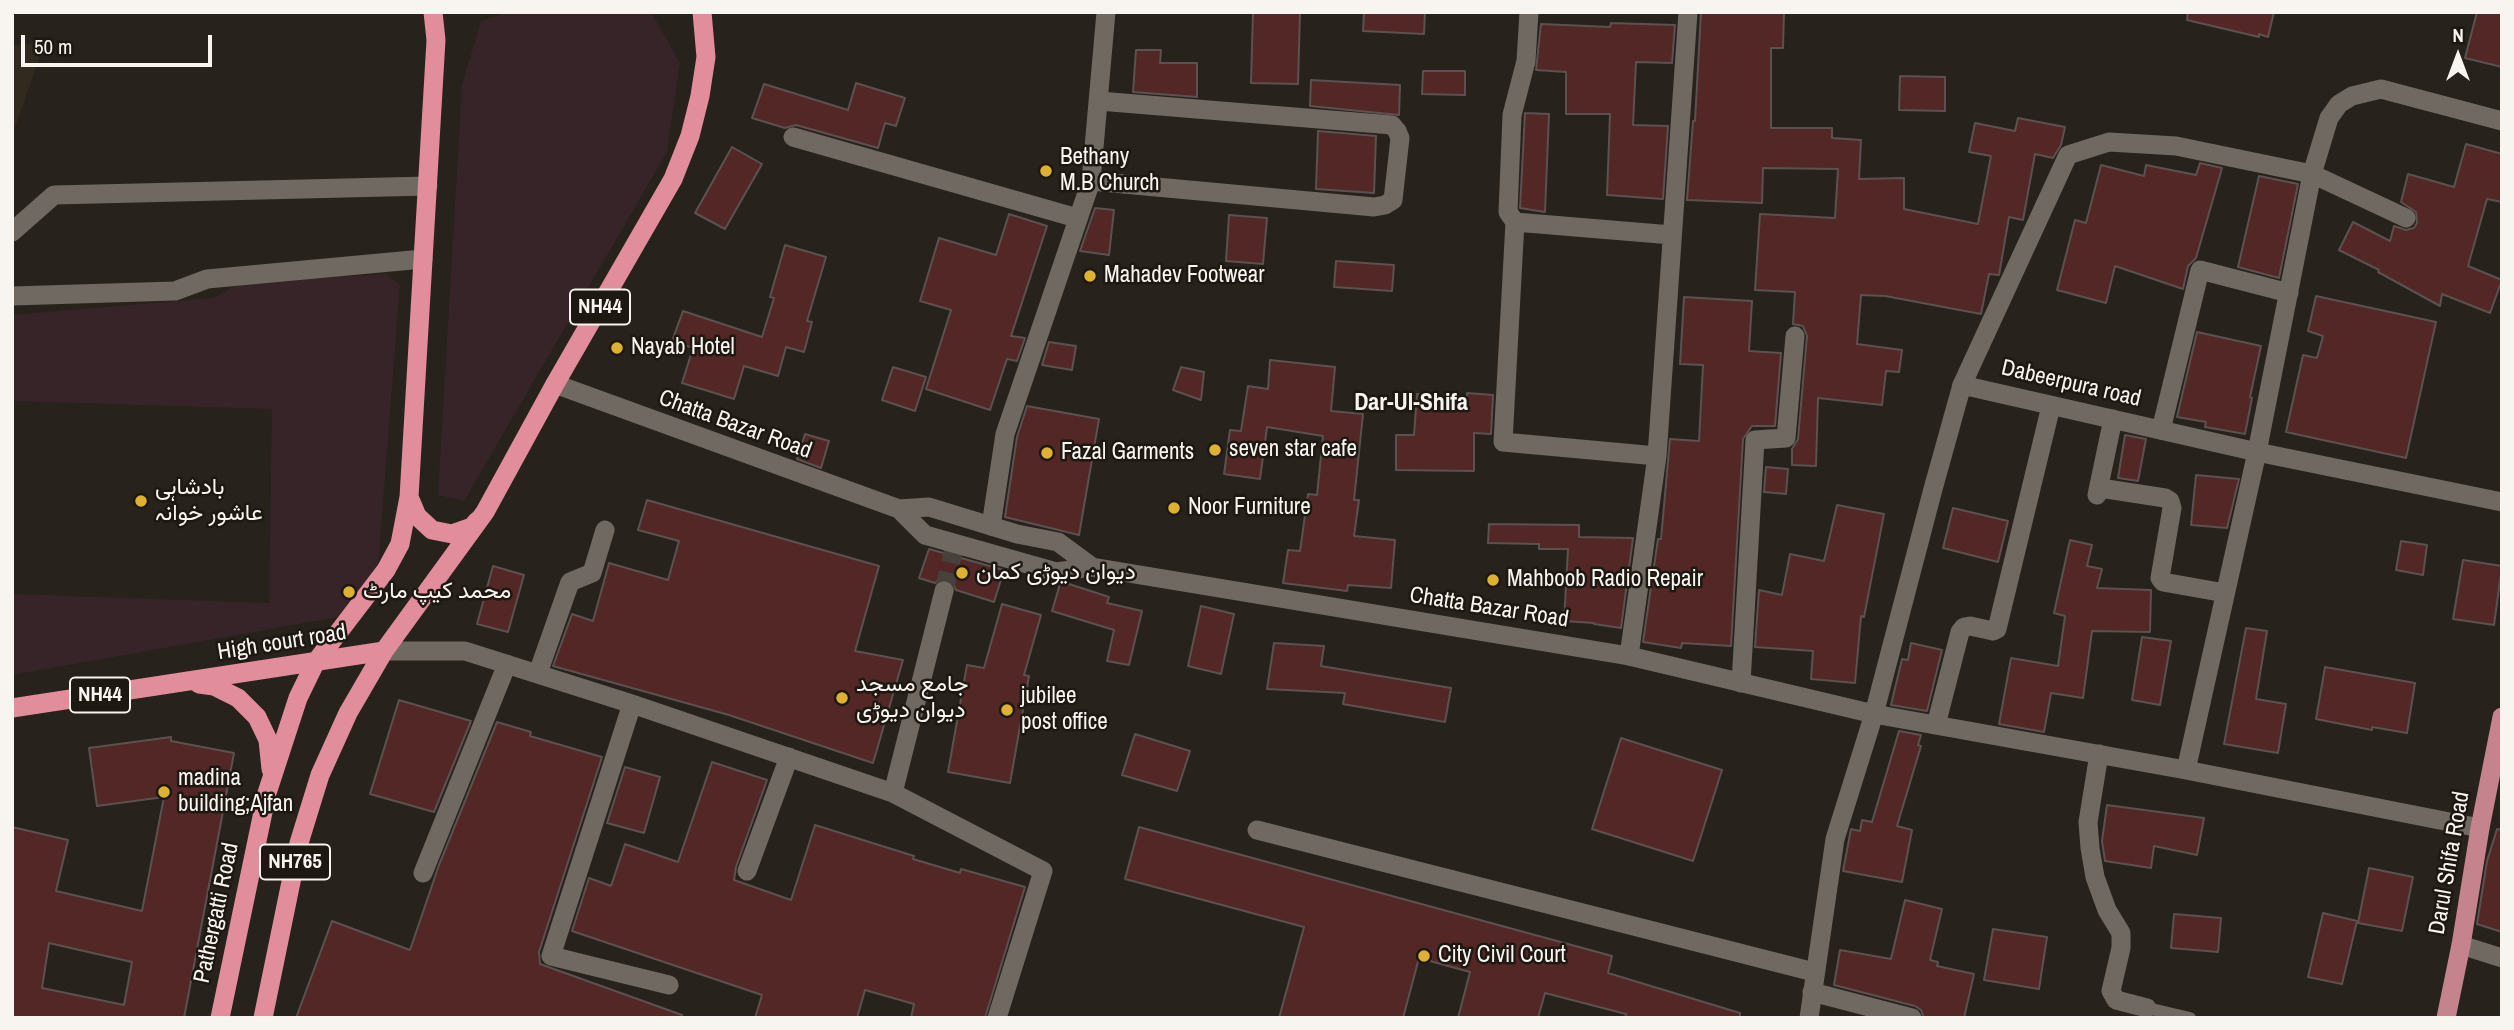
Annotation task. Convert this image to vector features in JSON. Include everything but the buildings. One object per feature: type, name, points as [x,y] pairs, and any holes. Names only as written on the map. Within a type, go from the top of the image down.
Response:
[{"type":"highway","points":[[315,663],[386,570],[400,544],[409,498],[436,40],[433,12]]},
{"type":"highway","name":"NH44","points":[[384,651],[485,512],[555,384],[673,180],[690,136],[701,96],[706,57],[702,12]]},
{"type":"highway","points":[[409,498],[416,516],[432,530],[452,534],[472,527],[485,512]]},
{"type":"highway","name":"High court road","points":[[187,683],[384,651]]},
{"type":"highway","name":"NH765","points":[[263,1018],[299,843],[320,775],[348,713],[384,651]]},
{"type":"highway","name":"Pathergatti Road","points":[[220,1018],[267,793],[298,698],[315,663]]},
{"type":"highway","points":[[187,683],[214,686],[238,698],[257,717],[268,740],[272,766],[267,793]]},
{"type":"highway","name":"NH44","points":[[12,708],[187,683]]},
{"type":"main road","name":"Darul Shifa Road","points":[[2446,1018],[2502,717]]},
{"type":"street","points":[[991,526],[1005,434],[1091,181],[1105,12]]},
{"type":"street","points":[[1529,12],[1526,61],[1512,115],[1508,212],[1515,222],[1503,442],[1657,456]]},
{"type":"street","points":[[1629,656],[1657,456],[1688,12]]},
{"type":"street","points":[[2186,769],[2256,452],[2312,174],[2329,118],[2339,104],[2363,91],[2381,89],[2502,121]]},
{"type":"street","points":[[1091,181],[1374,207],[1393,200],[1399,138],[1392,125],[1099,101]]},
{"type":"street","points":[[793,137],[1077,218]]},
{"type":"street","points":[[1809,1018],[1835,839],[1874,714],[1962,385],[2068,155],[2109,142],[2176,146],[2312,174],[2406,218]]},
{"type":"street","points":[[12,232],[54,195],[428,186]]},
{"type":"street","points":[[1515,222],[1672,235]]},
{"type":"street","points":[[12,296],[175,291],[207,279],[424,259]]},
{"type":"street","points":[[2161,430],[2200,270],[2288,293]]},
{"type":"street","points":[[1741,683],[1755,440],[1786,438],[1795,336]]},
{"type":"street","name":"Chatta Bazar Road","points":[[555,384],[899,509],[929,507],[991,526],[1058,542],[1092,567]]},
{"type":"street","name":"Dabeerpura road","points":[[1962,385],[2256,452],[2502,502]]},
{"type":"street","points":[[1936,725],[1964,627],[1993,631],[1997,629],[2051,405]]},
{"type":"street","points":[[2113,419],[2099,491],[2165,498],[2170,501],[2172,508],[2160,578],[2163,582],[2225,593]]},
{"type":"street","name":"Chatta Bazar Road","points":[[899,509],[925,536],[1056,572],[1092,567],[1629,656],[1874,714],[2186,769],[2480,828]]},
{"type":"street","points":[[538,673],[570,582],[592,573],[605,530]]},
{"type":"street","points":[[893,793],[944,591]]},
{"type":"street","points":[[384,651],[465,651],[632,704],[893,793],[1043,871],[997,1018]]},
{"type":"street","points":[[423,873],[507,664]]},
{"type":"street","points":[[632,704],[551,956],[669,985]]},
{"type":"street","points":[[2099,754],[2088,822],[2095,877],[2108,910],[2121,933],[2121,947],[2111,990],[2116,1000],[2147,1008]]},
{"type":"street","points":[[747,871],[789,757]]},
{"type":"street","points":[[1256,830],[1814,972]]},
{"type":"street","points":[[2461,945],[2502,958]]},
{"type":"street","points":[[1812,992],[1912,1018]]},
{"type":"lane","points":[[2147,1008],[2190,1018]]},
{"type":"shaded area","points":[[509,12],[651,12],[680,63],[667,152],[464,501],[438,495],[462,85],[481,21]]},
{"type":"shaded area","points":[[45,42],[12,136],[12,46]]},
{"type":"shaded area","points":[[385,274],[400,284],[377,580],[338,617],[12,675],[12,594],[269,603],[272,409],[12,401],[12,315],[213,298],[242,282]]},
{"type":"tunnel","points":[[944,591],[955,544]]},
{"type":"place","name":"Bethany M.B Church","points":[[1046,171]]},
{"type":"place","name":"Mahadev Footwear","points":[[1090,276]]},
{"type":"place","name":"Nayab Hotel","points":[[617,348]]},
{"type":"place","name":"seven star cafe","points":[[1215,450]]},
{"type":"place","name":"Fazal Garments","points":[[1047,453]]},
{"type":"place","name":"بادشاہی عاشور خوانہ","points":[[141,501]]},
{"type":"place","name":"Noor Furniture","points":[[1174,508]]},
{"type":"place","name":"دیوان دیوڑی کمان","points":[[962,573]]},
{"type":"place","name":"Mahboob Radio Repair","points":[[1493,580]]},
{"type":"place","name":"محمد کیپ مارٹ","points":[[349,592]]},
{"type":"place","name":"جامع مسجد دیوان دیوڑی","points":[[842,698]]},
{"type":"place","name":"jubilee post office","points":[[1007,710]]},
{"type":"place","name":"madina building;Ajfan","points":[[164,792]]},
{"type":"place","name":"City Civil Court","points":[[1424,956]]},
{"type":"district","name":"Dar-Ul-Shifa","points":[[1411,404]]}]
